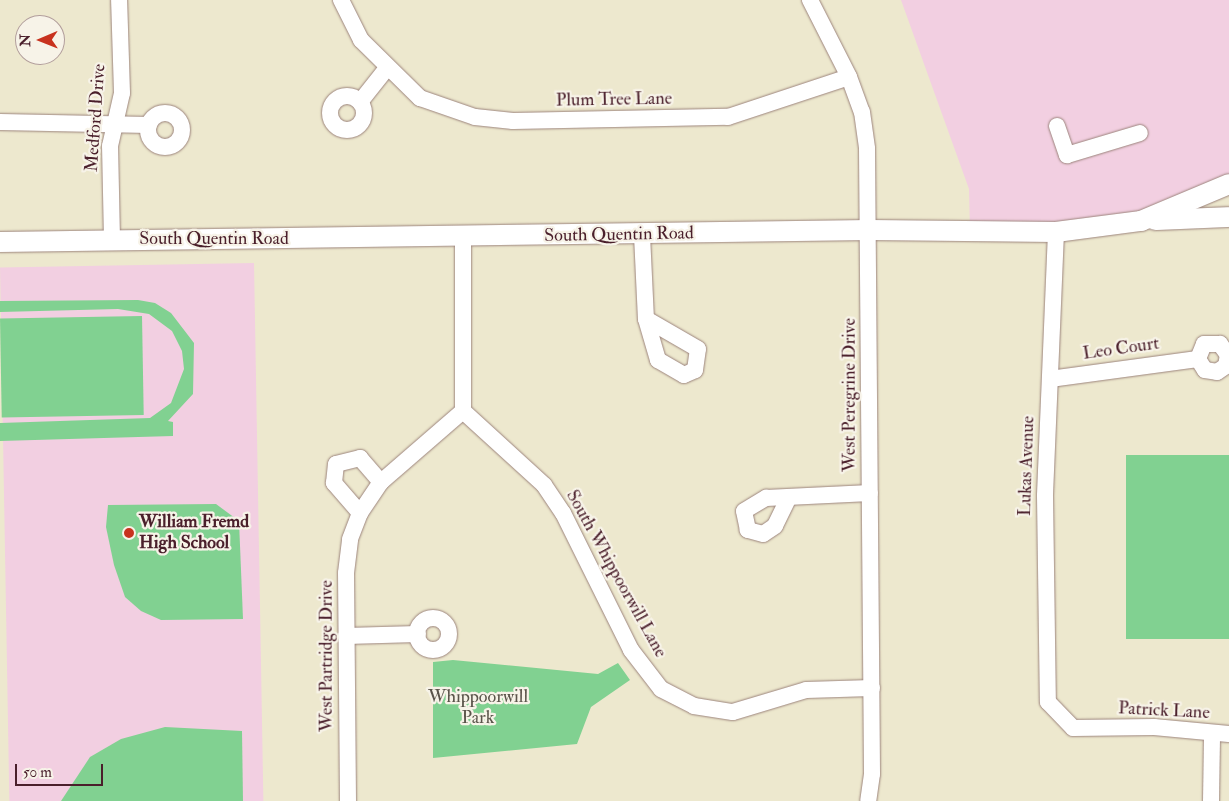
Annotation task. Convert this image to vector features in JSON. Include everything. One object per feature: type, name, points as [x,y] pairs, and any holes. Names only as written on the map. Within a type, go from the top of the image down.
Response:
[{"type":"main road","name":"South Quentin Road","points":[[0,242],[463,238],[870,230],[1056,232],[1141,221],[1229,184]]},
{"type":"main road","points":[[1141,221],[1229,217]]},
{"type":"street","name":"Medford Drive","points":[[112,240],[110,146],[118,122],[119,0]]},
{"type":"street","name":"Plum Tree Lane","points":[[341,0],[361,40],[387,68],[420,98],[475,117],[513,121],[728,117],[849,77]]},
{"type":"street","name":"West Peregrine Drive","points":[[810,0],[849,77],[862,112],[870,230],[872,688],[868,801]]},
{"type":"street","points":[[360,102],[387,68]]},
{"type":"street","points":[[0,122],[118,122],[149,125]]},
{"type":"street","points":[[1057,126],[1067,155],[1140,133]]},
{"type":"street","name":"Lukas Avenue","points":[[1048,702],[1045,496],[1056,232]]},
{"type":"street","points":[[642,235],[646,320]]},
{"type":"street","points":[[463,238],[463,411]]},
{"type":"street","name":"Leo Court","points":[[1050,379],[1198,359]]},
{"type":"street","name":"West Partridge Drive","points":[[348,801],[346,636],[348,555],[360,514],[381,482],[463,411]]},
{"type":"street","name":"South Whippoorwill Lane","points":[[463,411],[544,485],[563,513],[630,650],[661,690],[694,706],[733,712],[806,690],[872,688]]},
{"type":"street","points":[[360,514],[334,483],[336,464],[360,458],[381,482]]},
{"type":"street","points":[[789,497],[870,494]]},
{"type":"street","points":[[346,636],[418,634]]},
{"type":"street","name":"Patrick Lane","points":[[1048,702],[1073,728],[1154,727],[1212,734],[1229,734]]},
{"type":"street","points":[[1211,801],[1212,734]]},
{"type":"shaded area","points":[[901,0],[1229,0],[1229,184],[1141,221],[970,231],[969,189]]},
{"type":"shaded area","name":"William Fremd High School","points":[[254,263],[263,801],[9,801],[0,267]]},
{"type":"green space","points":[[138,300],[155,303],[171,313],[194,343],[193,394],[168,421],[173,422],[173,436],[0,441],[0,423],[150,418],[171,403],[184,369],[182,351],[172,331],[149,314],[118,309],[0,312],[0,301]]},
{"type":"green space","points":[[142,316],[144,415],[2,417],[0,318]]},
{"type":"green space","points":[[1126,455],[1229,455],[1229,639],[1126,639]]},
{"type":"green space","points":[[216,504],[239,521],[243,619],[161,620],[141,611],[125,597],[114,565],[106,527],[108,505]]},
{"type":"green space","name":"Whippoorwill Park","points":[[453,660],[598,674],[618,663],[630,680],[591,707],[577,744],[433,758],[433,662]]},
{"type":"green space","points":[[165,727],[242,731],[243,801],[61,801],[90,757],[121,739]]},
{"type":"place","name":"William Fremd High School","points":[[129,533]]}]
